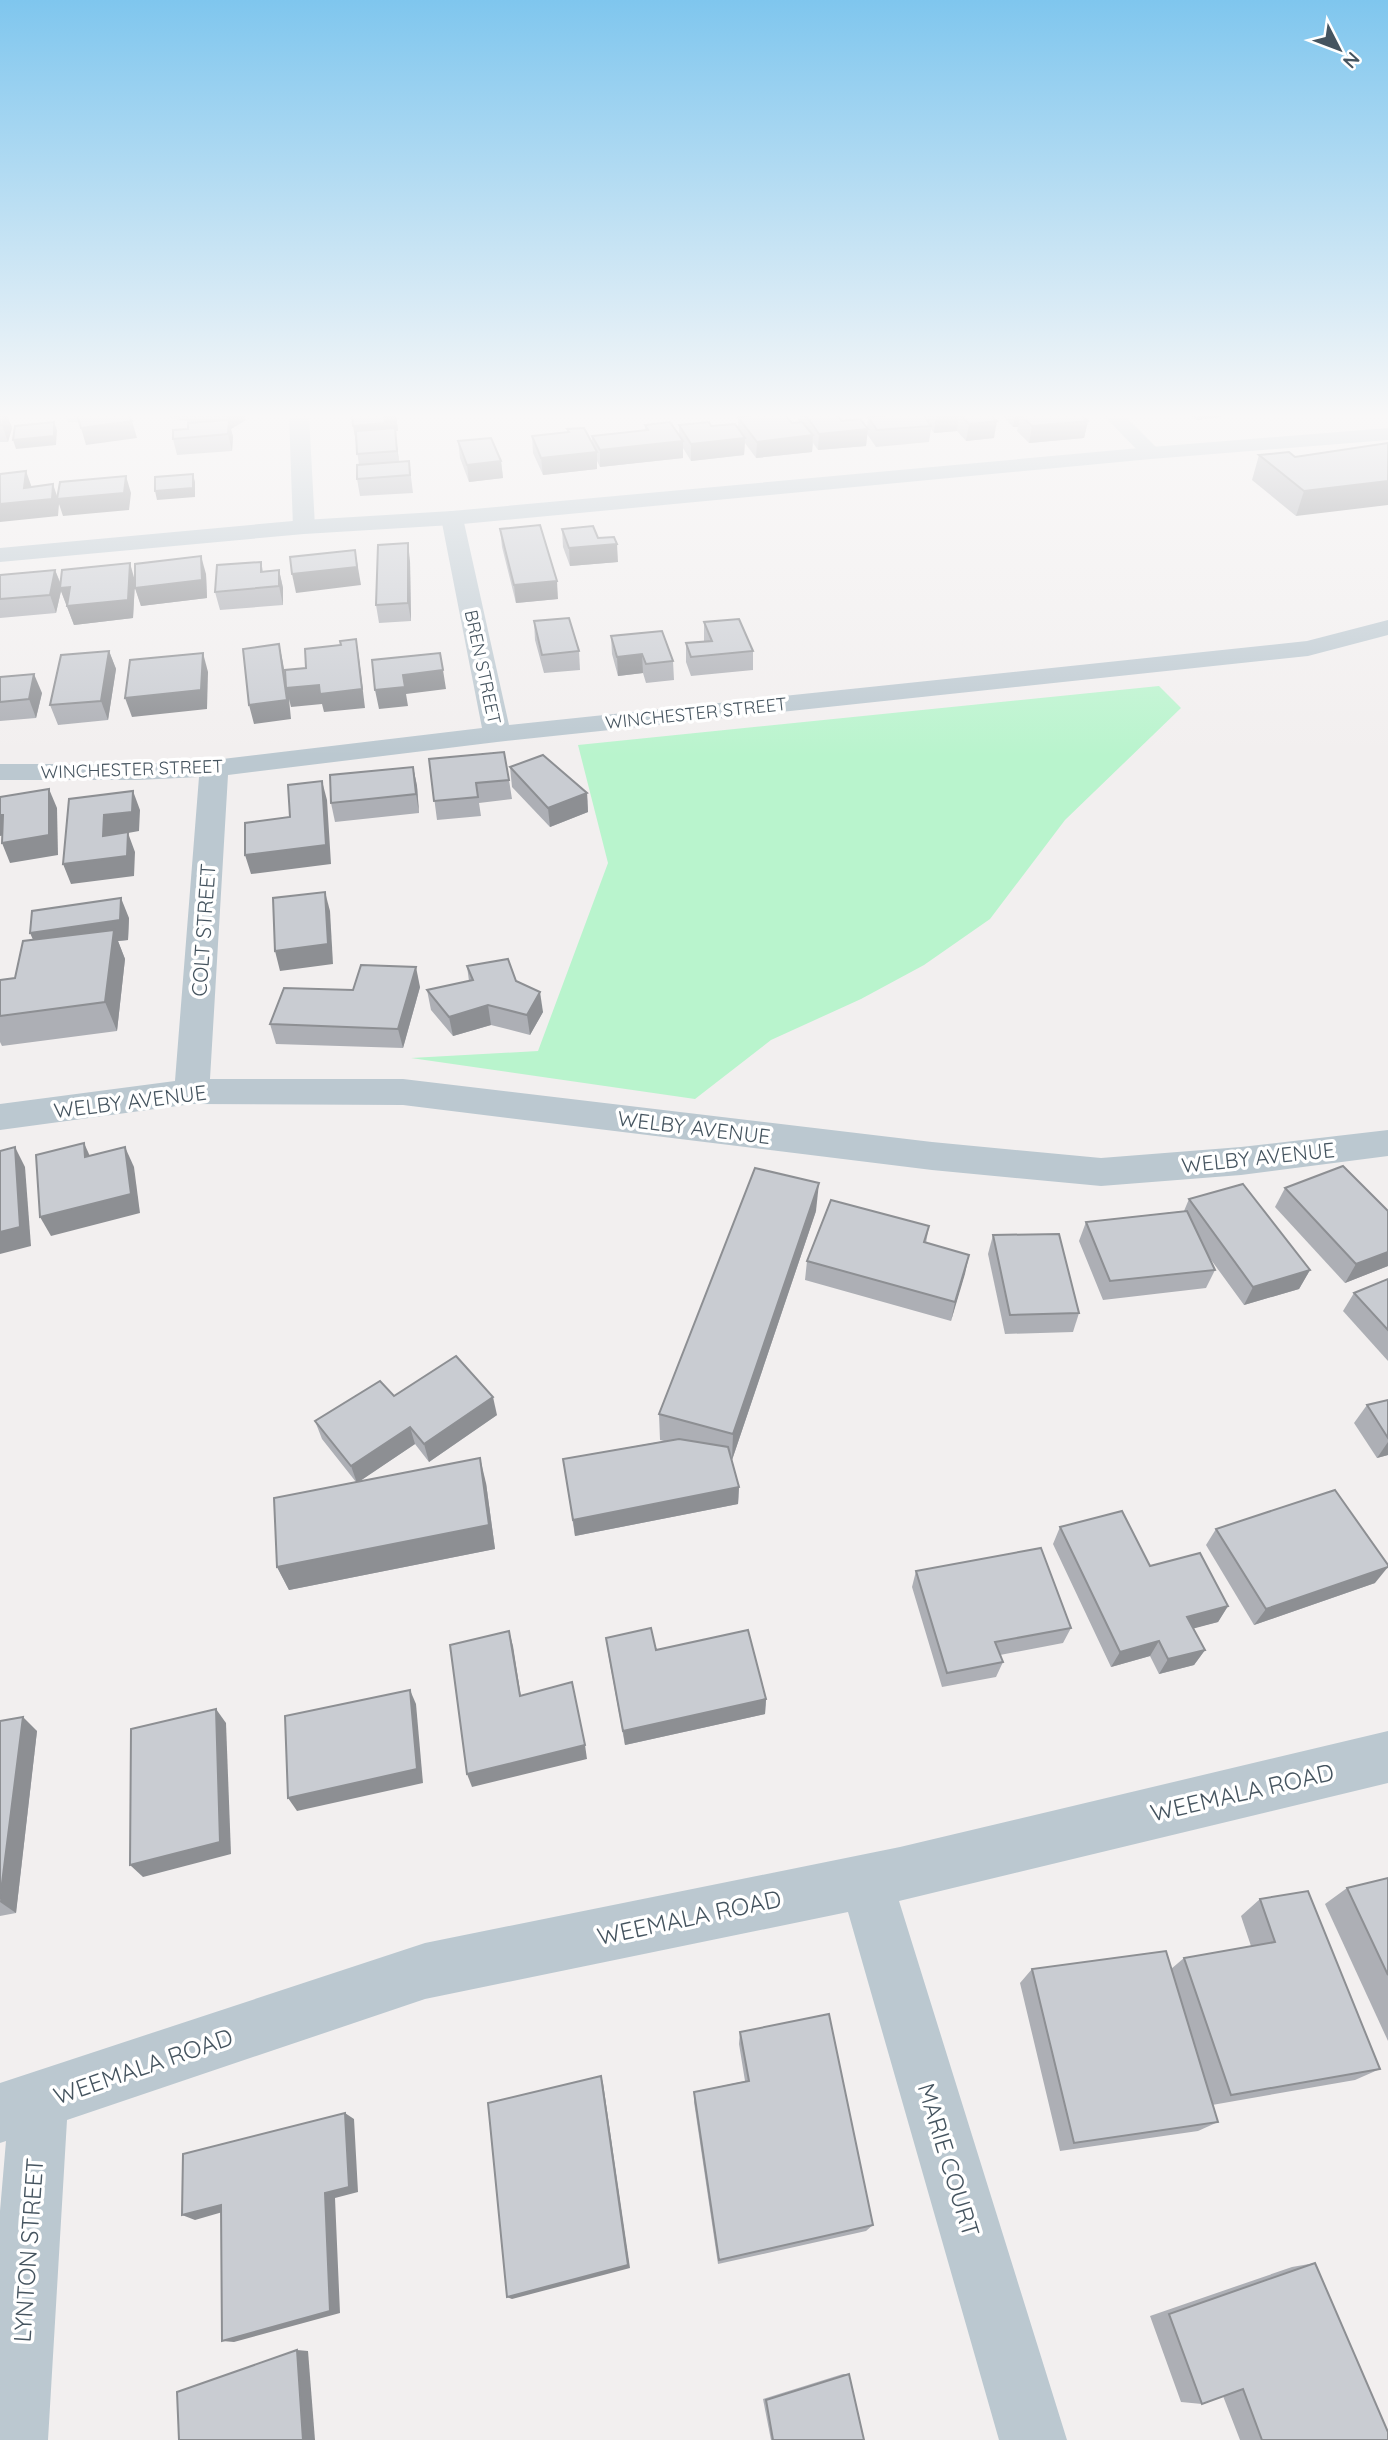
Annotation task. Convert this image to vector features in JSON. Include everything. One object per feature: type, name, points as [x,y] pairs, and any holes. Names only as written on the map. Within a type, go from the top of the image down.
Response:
[{"type":"street","points":[[0,555],[284,529]]},
{"type":"street","name":"BREN STREET","points":[[454,529],[496,734]]},
{"type":"street","name":"WINCHESTER STREET","points":[[0,772],[138,772],[214,768],[496,734],[1308,648],[1388,627]]},
{"type":"street","name":"COLT STREET","points":[[191,1091],[214,768]]},
{"type":"street","name":"WELBY AVENUE","points":[[0,1117],[191,1091],[403,1092],[932,1156],[1101,1172],[1241,1161],[1388,1143]]},
{"type":"street","name":"WEEMALA ROAD","points":[[20,2107],[425,1971],[866,1881],[1388,1757]]},
{"type":"street","name":"MARIE COURT","points":[[866,1881],[1032,2440]]},
{"type":"street","name":"LYNTON STREET","points":[[14,2440],[20,2107]]},
{"type":"green space","points":[[1159,686],[1181,708],[1065,820],[990,919],[924,965],[861,999],[771,1040],[695,1099],[411,1058],[538,1051],[608,863],[578,745]]},
{"type":"building","points":[[500,529],[541,529],[557,581],[514,585]]},
{"type":"building","points":[[562,529],[594,529],[598,538],[614,537],[617,544],[569,548]]},
{"type":"building","points":[[408,543],[408,603],[376,605],[378,545]]},
{"type":"building","points":[[355,550],[357,567],[292,574],[290,557]]},
{"type":"building","points":[[201,556],[202,580],[135,588],[135,564]]},
{"type":"building","points":[[261,562],[261,572],[279,570],[279,586],[215,592],[217,565]]},
{"type":"building","points":[[130,563],[128,600],[67,606],[70,587],[60,588],[62,570]]},
{"type":"building","points":[[55,570],[50,595],[0,599],[0,575]]},
{"type":"building","points":[[569,618],[579,651],[542,655],[534,621]]},
{"type":"building","points":[[739,619],[753,651],[691,657],[686,643],[712,641],[704,622]]},
{"type":"building","points":[[662,631],[673,661],[646,664],[642,654],[617,657],[611,636]]},
{"type":"building","points":[[356,639],[362,689],[320,694],[319,685],[286,688],[285,670],[306,668],[305,649],[341,645],[340,641]]},
{"type":"building","points":[[279,644],[287,700],[249,705],[243,649]]},
{"type":"building","points":[[109,651],[101,701],[50,705],[61,655]]},
{"type":"building","points":[[203,653],[201,690],[125,698],[130,660]]},
{"type":"building","points":[[440,653],[443,670],[403,675],[405,687],[375,690],[372,660]]},
{"type":"building","points":[[34,674],[29,699],[0,702],[0,677]]},
{"type":"building","points":[[504,752],[509,780],[476,783],[478,797],[434,801],[429,759]]},
{"type":"building","points":[[543,755],[587,793],[548,808],[510,767]]},
{"type":"building","points":[[413,767],[416,794],[331,803],[330,775]]},
{"type":"building","points":[[322,781],[326,845],[245,855],[245,823],[290,817],[288,785]]},
{"type":"building","points":[[49,789],[49,835],[2,843],[3,815],[0,815],[0,797]]},
{"type":"building","points":[[133,791],[132,812],[104,815],[103,836],[128,832],[127,856],[63,864],[69,799]]},
{"type":"building","points":[[325,892],[328,944],[275,951],[273,898]]},
{"type":"building","points":[[121,898],[120,920],[30,933],[32,911]]},
{"type":"building","points":[[114,930],[105,1002],[0,1016],[0,980],[15,978],[23,941]]},
{"type":"building","points":[[508,959],[516,981],[540,992],[527,1015],[488,1005],[449,1017],[427,990],[473,980],[467,966]]},
{"type":"building","points":[[361,965],[416,967],[398,1029],[270,1024],[284,988],[353,990]]},
{"type":"building","points":[[84,1143],[85,1157],[125,1147],[131,1194],[40,1217],[36,1155]]},
{"type":"building","points":[[15,1147],[20,1227],[0,1232],[0,1151]]},
{"type":"building","points":[[1343,1166],[1388,1211],[1388,1252],[1356,1264],[1285,1188]]},
{"type":"building","points":[[755,1168],[819,1183],[733,1434],[659,1414]]},
{"type":"building","points":[[1243,1184],[1310,1270],[1253,1287],[1189,1199]]},
{"type":"building","points":[[831,1200],[929,1226],[924,1242],[969,1255],[955,1302],[807,1261]]},
{"type":"building","points":[[1187,1211],[1215,1270],[1110,1281],[1086,1222]]},
{"type":"building","points":[[1059,1234],[1079,1313],[1010,1315],[993,1235]]},
{"type":"building","points":[[1388,1279],[1388,1330],[1354,1293]]},
{"type":"building","points":[[456,1356],[493,1397],[424,1444],[410,1427],[351,1466],[315,1421],[380,1381],[394,1396]]},
{"type":"building","points":[[1388,1400],[1388,1438],[1367,1405]]},
{"type":"building","points":[[679,1439],[728,1447],[739,1487],[573,1520],[563,1459]]},
{"type":"building","points":[[480,1458],[489,1525],[277,1567],[274,1498]]},
{"type":"building","points":[[1335,1490],[1388,1567],[1266,1609],[1216,1529]]},
{"type":"building","points":[[1122,1511],[1150,1566],[1200,1553],[1228,1606],[1187,1617],[1205,1650],[1168,1659],[1159,1641],[1120,1652],[1060,1527]]},
{"type":"building","points":[[1041,1548],[1071,1628],[995,1642],[1003,1662],[947,1673],[916,1571]]},
{"type":"building","points":[[651,1628],[656,1650],[748,1630],[766,1699],[623,1731],[606,1638]]},
{"type":"building","points":[[509,1631],[520,1696],[572,1682],[585,1745],[467,1774],[450,1645]]},
{"type":"building","points":[[410,1690],[417,1769],[288,1798],[285,1716]]},
{"type":"building","points":[[216,1709],[220,1842],[130,1865],[131,1729]]},
{"type":"building","points":[[23,1717],[0,1899],[0,1721]]},
{"type":"building","points":[[1388,1878],[1388,1975],[1347,1888]]},
{"type":"building","points":[[1308,1891],[1380,2069],[1231,2095],[1184,1958],[1275,1942],[1260,1899]]},
{"type":"building","points":[[1166,1951],[1218,2122],[1074,2143],[1032,1969]]},
{"type":"building","points":[[829,2014],[873,2225],[719,2260],[694,2092],[749,2081],[740,2032]]},
{"type":"building","points":[[601,2076],[628,2265],[507,2297],[488,2103]]},
{"type":"building","points":[[345,2113],[349,2187],[325,2193],[330,2311],[222,2341],[221,2205],[182,2215],[183,2154]]},
{"type":"building","points":[[1315,2263],[1388,2432],[1388,2440],[1262,2440],[1243,2389],[1202,2404],[1169,2314]]},
{"type":"building","points":[[297,2350],[303,2440],[179,2440],[177,2392]]},
{"type":"building","points":[[849,2374],[864,2440],[773,2440],[766,2400]]}]
